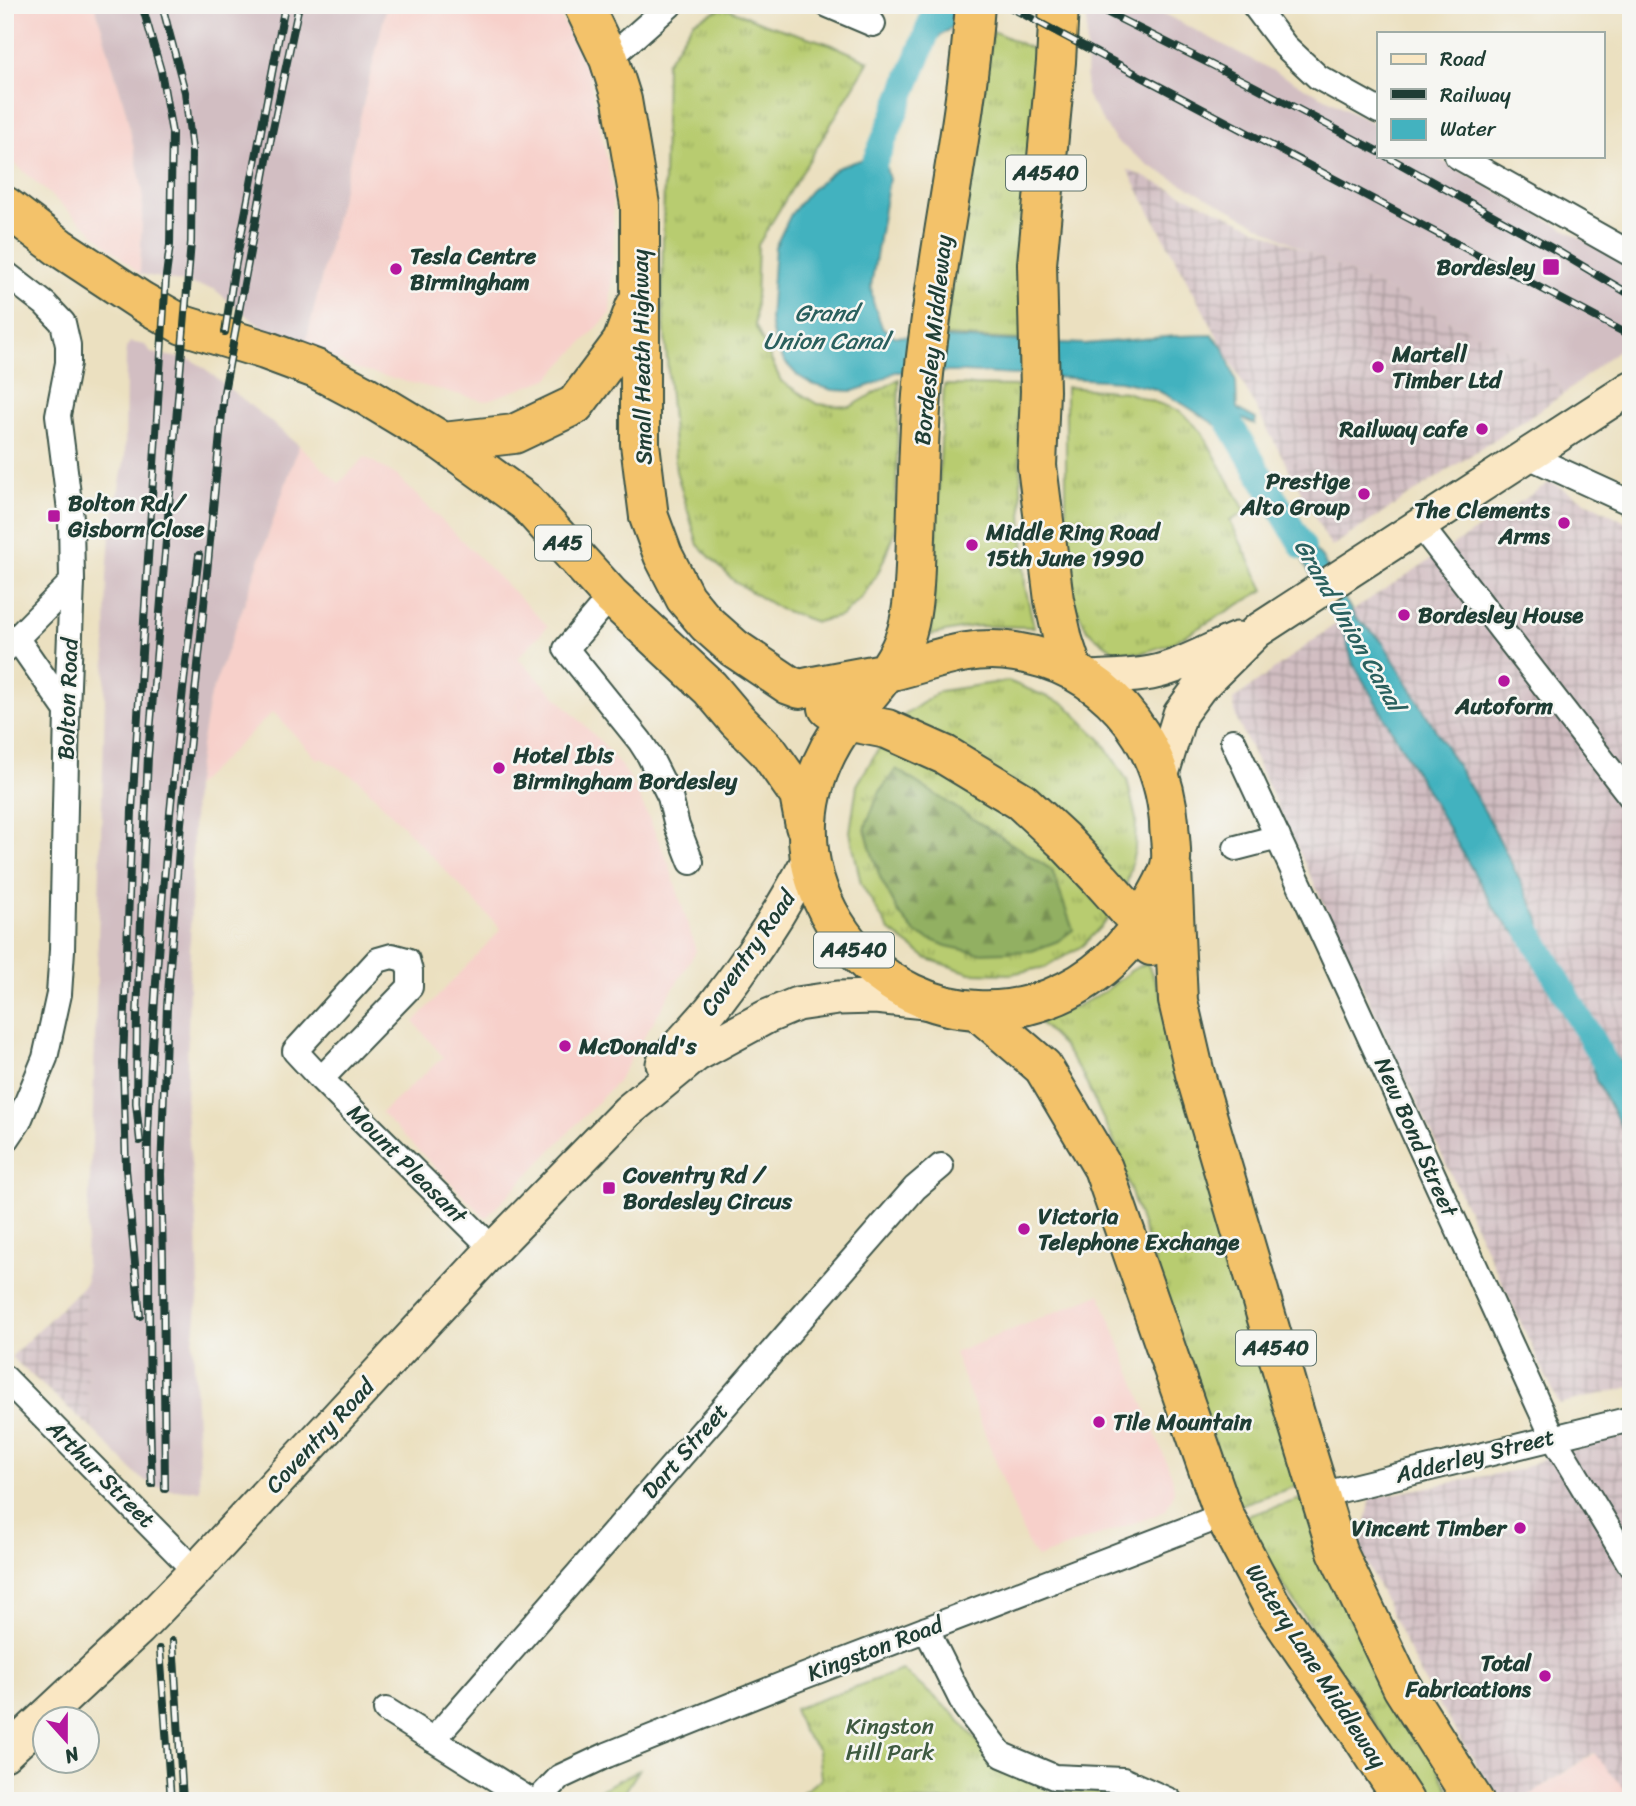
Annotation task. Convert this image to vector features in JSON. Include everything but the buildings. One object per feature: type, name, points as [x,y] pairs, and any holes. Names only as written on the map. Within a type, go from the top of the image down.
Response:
[{"type":"highway","name":"Small Heath Highway","points":[[583,5],[609,59],[622,100],[640,205],[640,444],[649,517],[663,555],[685,598],[707,624],[734,648],[846,721]]},
{"type":"highway","name":"Bordesley Middleway","points":[[888,672],[908,630],[915,578],[923,379],[971,61],[975,5]]},
{"type":"highway","name":"A4540","points":[[1059,5],[1037,264],[1040,391],[1037,466],[1054,600],[1063,640],[1079,675]]},
{"type":"highway","name":"A45","points":[[5,206],[69,254],[183,325],[316,369],[443,442],[526,502],[611,596],[710,688],[768,751],[799,795],[809,851]]},
{"type":"highway","points":[[443,442],[514,434],[575,405],[622,342],[641,288]]},
{"type":"highway","name":"A4540","points":[[1171,864],[1142,926],[1103,969],[1081,984],[1031,1005],[1004,1009],[959,1007],[913,994],[887,979],[864,960],[844,938],[828,913],[817,886],[809,851],[810,801],[822,763],[846,721],[888,672],[954,653],[1012,651],[1041,658],[1079,675],[1106,693],[1139,731],[1152,753],[1161,777],[1168,811],[1171,864],[1178,1000],[1199,1087],[1320,1495],[1338,1551],[1402,1687],[1475,1801]]},
{"type":"highway","points":[[800,689],[888,672]]},
{"type":"highway","points":[[846,721],[887,729],[945,755],[1021,801],[1063,840],[1142,926],[1178,1000]]},
{"type":"highway","name":"Watery Lane Middleway","points":[[959,1007],[1043,1068],[1103,1168],[1224,1515],[1271,1604],[1404,1801]]},
{"type":"main road","points":[[1161,777],[1180,714],[1200,687],[1257,631],[1631,388]]},
{"type":"main road","points":[[1079,675],[1122,677],[1153,673],[1257,631]]},
{"type":"main road","name":"Coventry Road","points":[[628,1111],[674,1050],[715,1005],[771,928],[809,851]]},
{"type":"main road","name":"Coventry Road","points":[[5,1754],[130,1637],[195,1571],[493,1249],[628,1111],[696,1055],[766,1017],[797,1004],[875,996],[959,1007]]},
{"type":"street","points":[[609,59],[670,5]]},
{"type":"street","points":[[828,5],[873,24]]},
{"type":"street","points":[[1254,5],[1285,47],[1318,77],[1377,110]]},
{"type":"street","points":[[1461,158],[1631,254]]},
{"type":"street","name":"Bolton Road","points":[[5,273],[45,304],[62,323],[68,345],[68,363],[58,415],[71,518],[72,582],[59,995],[45,1058],[19,1121],[5,1142]]},
{"type":"street","points":[[1526,455],[1631,503]]},
{"type":"street","points":[[1420,524],[1631,797]]},
{"type":"street","points":[[66,711],[11,645],[72,582]]},
{"type":"street","points":[[611,596],[566,649],[649,755],[670,797],[677,827],[691,862]]},
{"type":"street","name":"New Bond Street","points":[[1233,741],[1553,1437],[1631,1566]]},
{"type":"street","points":[[1236,848],[1278,837]]},
{"type":"street","name":"Mount Pleasant","points":[[321,1079],[410,987],[411,971],[407,960],[392,956],[378,960],[295,1051],[321,1079],[493,1249]]},
{"type":"street","name":"Dart Street","points":[[433,1740],[906,1198],[941,1166]]},
{"type":"street","name":"Arthur Street","points":[[5,1378],[195,1571]]},
{"type":"street","name":"Adderley Street","points":[[1320,1495],[1631,1419]]},
{"type":"street","name":"Kingston Road","points":[[537,1801],[560,1777],[607,1755],[1224,1515]]},
{"type":"street","points":[[926,1629],[965,1707],[1002,1755],[1054,1777],[1123,1780],[1170,1801]]},
{"type":"street","points":[[386,1710],[531,1801]]},
{"type":"shaded area","points":[[5,5],[95,5],[126,111],[143,192],[140,274],[5,155]]},
{"type":"shaded area","points":[[95,5],[387,5],[305,346],[266,331],[214,289],[140,274],[143,192],[126,111]]},
{"type":"shaded area","points":[[387,5],[555,5],[588,72],[612,183],[614,240],[610,314],[548,379],[485,401],[359,370],[305,346]]},
{"type":"shaded area","points":[[1087,5],[1147,5],[1377,125],[1377,158],[1438,158],[1631,266],[1631,339],[1564,394],[1548,368],[1306,251],[1148,165],[1115,140],[1086,95]]},
{"type":"shaded area","points":[[1127,169],[1306,251],[1548,368],[1564,394],[1331,547]]},
{"type":"shaded area","points":[[130,342],[145,345],[151,353],[192,360],[299,445],[209,700],[194,787],[186,1109],[197,1228],[199,1291],[193,1342],[200,1490],[172,1490],[158,1487],[140,1478],[92,1429],[85,1327],[107,575],[110,536],[125,457],[126,348]]},
{"type":"shaded area","points":[[299,445],[339,483],[365,457],[396,475],[548,626],[518,658],[605,746],[628,775],[669,864],[696,951],[617,1082],[486,1218],[381,1113],[443,1057],[414,1022],[501,929],[359,780],[321,758],[318,760],[273,712],[194,787],[209,700]]},
{"type":"shaded area","points":[[1550,482],[1631,525],[1631,1387],[1559,1404],[1236,718],[1233,700],[1365,602]]},
{"type":"shaded area","points":[[86,1283],[85,1327],[92,1429],[11,1357]]},
{"type":"shaded area","points":[[1100,1294],[1172,1476],[1172,1499],[1165,1510],[1156,1515],[1037,1558],[1027,1543],[954,1353]]},
{"type":"shaded area","points":[[1631,1434],[1631,1797],[1594,1753],[1520,1801],[1500,1801],[1422,1678],[1360,1549],[1371,1498],[1521,1469],[1544,1458]]},
{"type":"shaded area","points":[[1603,1748],[1631,1801],[1520,1801]]},
{"type":"green space","points":[[724,7],[765,24],[830,44],[869,61],[758,245],[755,325],[781,381],[817,404],[850,407],[899,379],[895,533],[878,573],[862,597],[842,616],[816,622],[780,609],[735,582],[698,545],[676,471],[662,298],[666,63],[694,21]]},
{"type":"green space","points":[[993,31],[1039,52],[1021,340],[944,336]]},
{"type":"green space","points":[[944,385],[1017,386],[1025,586],[1034,627],[974,626],[931,635]]},
{"type":"green space","points":[[1066,387],[1126,392],[1180,411],[1202,432],[1246,512],[1230,521],[1264,590],[1170,644],[1141,653],[1114,651],[1087,630],[1073,601],[1066,547]]},
{"type":"green space","points":[[1008,681],[1065,704],[1101,740],[1127,780],[1136,819],[1135,849],[1126,887],[899,719],[940,691]]},
{"type":"green space","points":[[880,746],[977,791],[1032,832],[1110,917],[1082,946],[1046,967],[1010,974],[970,973],[928,959],[889,930],[861,884],[850,832],[857,785]]},
{"type":"green space","points":[[896,769],[1052,870],[1073,930],[1058,941],[1032,951],[978,953],[946,946],[915,933],[898,912],[880,877],[865,827],[879,793]]},
{"type":"green space","points":[[1147,963],[1168,1008],[1303,1484],[1236,1506],[1115,1144],[1082,1074],[1063,1046],[1038,1021],[1089,1000],[1130,971]]},
{"type":"green space","points":[[1308,1497],[1454,1801],[1427,1801],[1271,1566],[1243,1517]]},
{"type":"green space","name":"Kingston Hill Park","points":[[902,1670],[954,1714],[998,1766],[1053,1792],[1119,1791],[1140,1801],[790,1801],[821,1779],[818,1750],[802,1730],[794,1709]]},
{"type":"green space","points":[[639,1770],[619,1801],[582,1801],[595,1792]]},
{"type":"water","points":[[924,5],[960,5],[952,27],[918,57],[918,25]]},
{"type":"water","name":"Grand Union Canal","points":[[885,139],[884,160],[889,179],[871,286],[873,302],[882,327],[894,336],[1085,344],[1212,335],[1224,348],[1236,382],[1237,409],[1256,419],[1255,424],[1238,417],[1241,441],[1155,389],[1120,381],[965,372],[895,372],[874,384],[853,391],[833,390],[812,384],[797,375],[784,361],[774,342],[770,320],[775,247],[791,214],[810,191],[837,168],[872,156]]},
{"type":"water","points":[[1285,517],[1322,558],[1355,617],[1384,644],[1488,817],[1540,920],[1545,958],[1499,916],[1353,663],[1340,620],[1305,565]]},
{"type":"water","points":[[1589,1034],[1620,1061],[1631,1064],[1631,1144],[1595,1079]]},
{"type":"waterway","name":"Grand Union Canal","points":[[871,171],[937,5]]},
{"type":"waterway","name":"Grand Union Canal","points":[[1223,412],[1303,547]]},
{"type":"waterway","name":"Grand Union Canal","points":[[1527,927],[1631,1108]]},
{"type":"railway","points":[[140,1316],[126,1169],[123,1064],[132,810],[170,245],[172,133],[161,71],[142,5]]},
{"type":"railway","points":[[140,1141],[136,1103],[137,1014],[148,756],[191,242],[192,150],[185,92],[162,5]]},
{"type":"railway","points":[[225,332],[285,5]]},
{"type":"railway","points":[[165,1489],[161,1174],[167,1006],[181,823],[224,392],[272,133],[299,5]]},
{"type":"railway","points":[[1006,5],[1631,336]]},
{"type":"railway","points":[[1092,5],[1377,151]]},
{"type":"railway","points":[[1390,158],[1631,295]]},
{"type":"railway","points":[[152,1484],[148,1167],[151,1062],[167,844],[199,555]]},
{"type":"railway","points":[[173,1641],[183,1801]]},
{"type":"railway","points":[[160,1649],[171,1801]]},
{"type":"place","name":"Bordesley","points":[[1551,267]]},
{"type":"place","name":"Tesla Centre Birmingham","points":[[396,269]]},
{"type":"place","name":"Martell Timber Ltd","points":[[1378,367]]},
{"type":"place","name":"Railway cafe","points":[[1482,429]]},
{"type":"place","name":"Prestige Alto Group","points":[[1364,494]]},
{"type":"place","name":"Bolton Rd / Gisborn Close","points":[[54,516]]},
{"type":"place","name":"The Clements Arms","points":[[1564,523]]},
{"type":"place","name":"Middle Ring Road 15th June 1990","points":[[972,545]]},
{"type":"place","name":"Bordesley House","points":[[1404,615]]},
{"type":"place","name":"Autoform","points":[[1504,681]]},
{"type":"place","name":"Hotel Ibis Birmingham Bordesley","points":[[499,768]]},
{"type":"place","name":"McDonald's","points":[[565,1046]]},
{"type":"place","name":"Coventry Rd / Bordesley Circus","points":[[609,1188]]},
{"type":"place","name":"Victoria Telephone Exchange","points":[[1024,1229]]},
{"type":"place","name":"Tile Mountain","points":[[1099,1422]]},
{"type":"place","name":"Vincent Timber","points":[[1520,1528]]},
{"type":"place","name":"Total Fabrications","points":[[1545,1676]]}]
